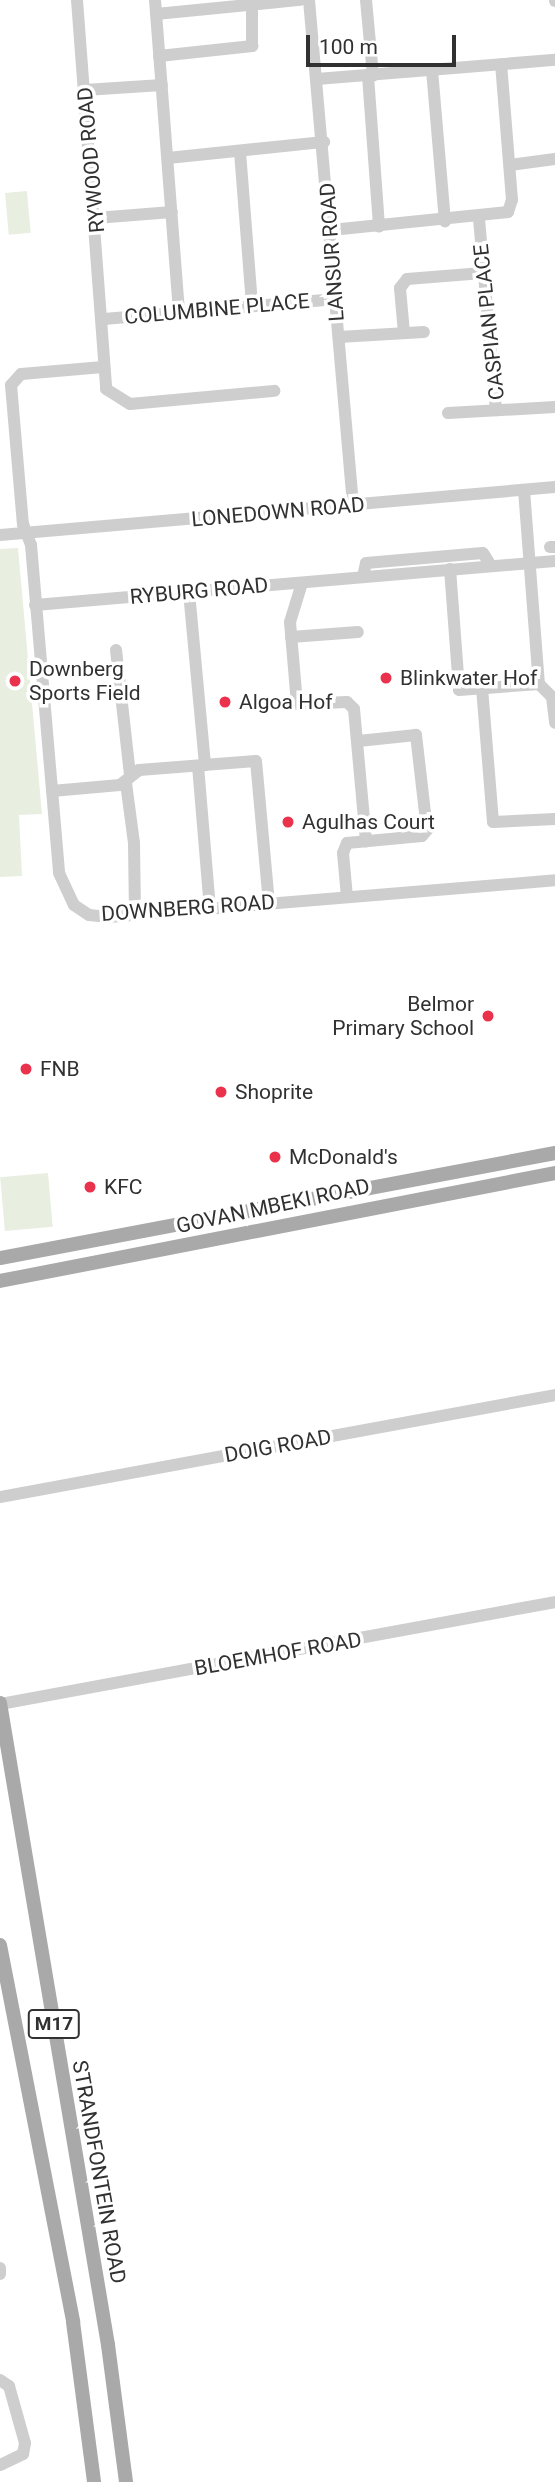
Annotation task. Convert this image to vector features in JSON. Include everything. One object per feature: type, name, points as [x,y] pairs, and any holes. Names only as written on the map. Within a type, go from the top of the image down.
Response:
[{"type":"main road","name":"GOVAN MBEKI ROAD","points":[[0,1258],[555,1153]]},
{"type":"main road","name":"GOVAN MBEKI ROAD","points":[[0,1281],[555,1173]]},
{"type":"main road","name":"STRANDFONTEIN ROAD","points":[[0,1704],[108,2345],[126,2482]]},
{"type":"main road","name":"M17","points":[[0,1944],[73,2322],[94,2482]]},
{"type":"street","name":"RYWOOD ROAD","points":[[77,0],[104,319]]},
{"type":"street","points":[[155,0],[179,311]]},
{"type":"street","points":[[156,14],[230,3],[300,0]]},
{"type":"street","name":"LANSUR ROAD","points":[[309,0],[324,142],[353,505]]},
{"type":"street","points":[[366,0],[379,227]]},
{"type":"street","points":[[159,56],[248,48],[254,40],[252,4]]},
{"type":"street","points":[[317,79],[555,60]]},
{"type":"street","points":[[331,230],[479,219],[502,215],[510,209],[510,165],[501,64]]},
{"type":"street","points":[[432,70],[445,221]]},
{"type":"street","points":[[85,90],[162,85]]},
{"type":"street","points":[[168,158],[324,142]]},
{"type":"street","points":[[240,152],[252,306]]},
{"type":"street","points":[[510,165],[555,159]]},
{"type":"street","points":[[96,218],[172,212]]},
{"type":"street","name":"CASPIAN PLACE","points":[[479,219],[496,410],[555,407]]},
{"type":"street","points":[[404,333],[400,288],[407,279],[483,273]]},
{"type":"street","name":"COLUMBINE PLACE","points":[[274,391],[130,404],[106,389],[103,367],[104,319],[335,299]]},
{"type":"street","points":[[339,337],[424,332]]},
{"type":"street","points":[[27,533],[12,381],[21,374],[103,367]]},
{"type":"street","points":[[448,413],[496,410]]},
{"type":"street","name":"LONEDOWN ROAD","points":[[0,535],[555,487]]},
{"type":"street","points":[[524,490],[538,684]]},
{"type":"street","name":"DOWNBERG ROAD","points":[[27,533],[59,873],[69,898],[89,915],[135,915],[555,880]]},
{"type":"street","name":"RYBURG ROAD","points":[[363,577],[363,565],[483,553],[491,566]]},
{"type":"street","name":"RYBURG ROAD","points":[[35,605],[555,561]]},
{"type":"street","points":[[450,569],[459,690],[538,684],[547,690],[554,706],[555,723]]},
{"type":"street","points":[[302,583],[291,619],[297,704],[350,704],[358,741],[366,841]]},
{"type":"street","points":[[189,592],[210,908]]},
{"type":"street","points":[[291,637],[358,632]]},
{"type":"street","points":[[116,650],[134,843],[135,915]]},
{"type":"street","points":[[482,688],[492,821],[555,819]]},
{"type":"street","points":[[347,897],[343,847],[426,833],[416,735],[358,741]]},
{"type":"street","points":[[52,791],[202,766],[256,761],[269,903]]},
{"type":"street","name":"DOIG ROAD","points":[[0,1497],[555,1395]]},
{"type":"street","name":"BLOEMHOF ROAD","points":[[0,1704],[555,1602]]},
{"type":"street","points":[[0,2268],[0,2274]]},
{"type":"street","points":[[0,2465],[23,2454],[25,2443],[2,2380]]},
{"type":"shaded area","points":[[27,191],[31,233],[9,235],[5,193]]},
{"type":"shaded area","name":"Downberg Sports Field","points":[[18,548],[42,814],[19,815],[22,876],[0,877],[0,549]]},
{"type":"shaded area","points":[[48,1173],[53,1227],[5,1231],[0,1177]]},
{"type":"place","name":"Blinkwater Hof","points":[[386,678]]},
{"type":"place","name":"Downberg Sports Field","points":[[15,681]]},
{"type":"place","name":"Algoa Hof","points":[[225,702]]},
{"type":"place","name":"Agulhas Court","points":[[288,822]]},
{"type":"place","name":"Belmor Primary School","points":[[488,1016]]},
{"type":"place","name":"FNB","points":[[26,1069]]},
{"type":"place","name":"Shoprite","points":[[221,1092]]},
{"type":"place","name":"McDonald's","points":[[275,1157]]},
{"type":"place","name":"KFC","points":[[90,1187]]}]
